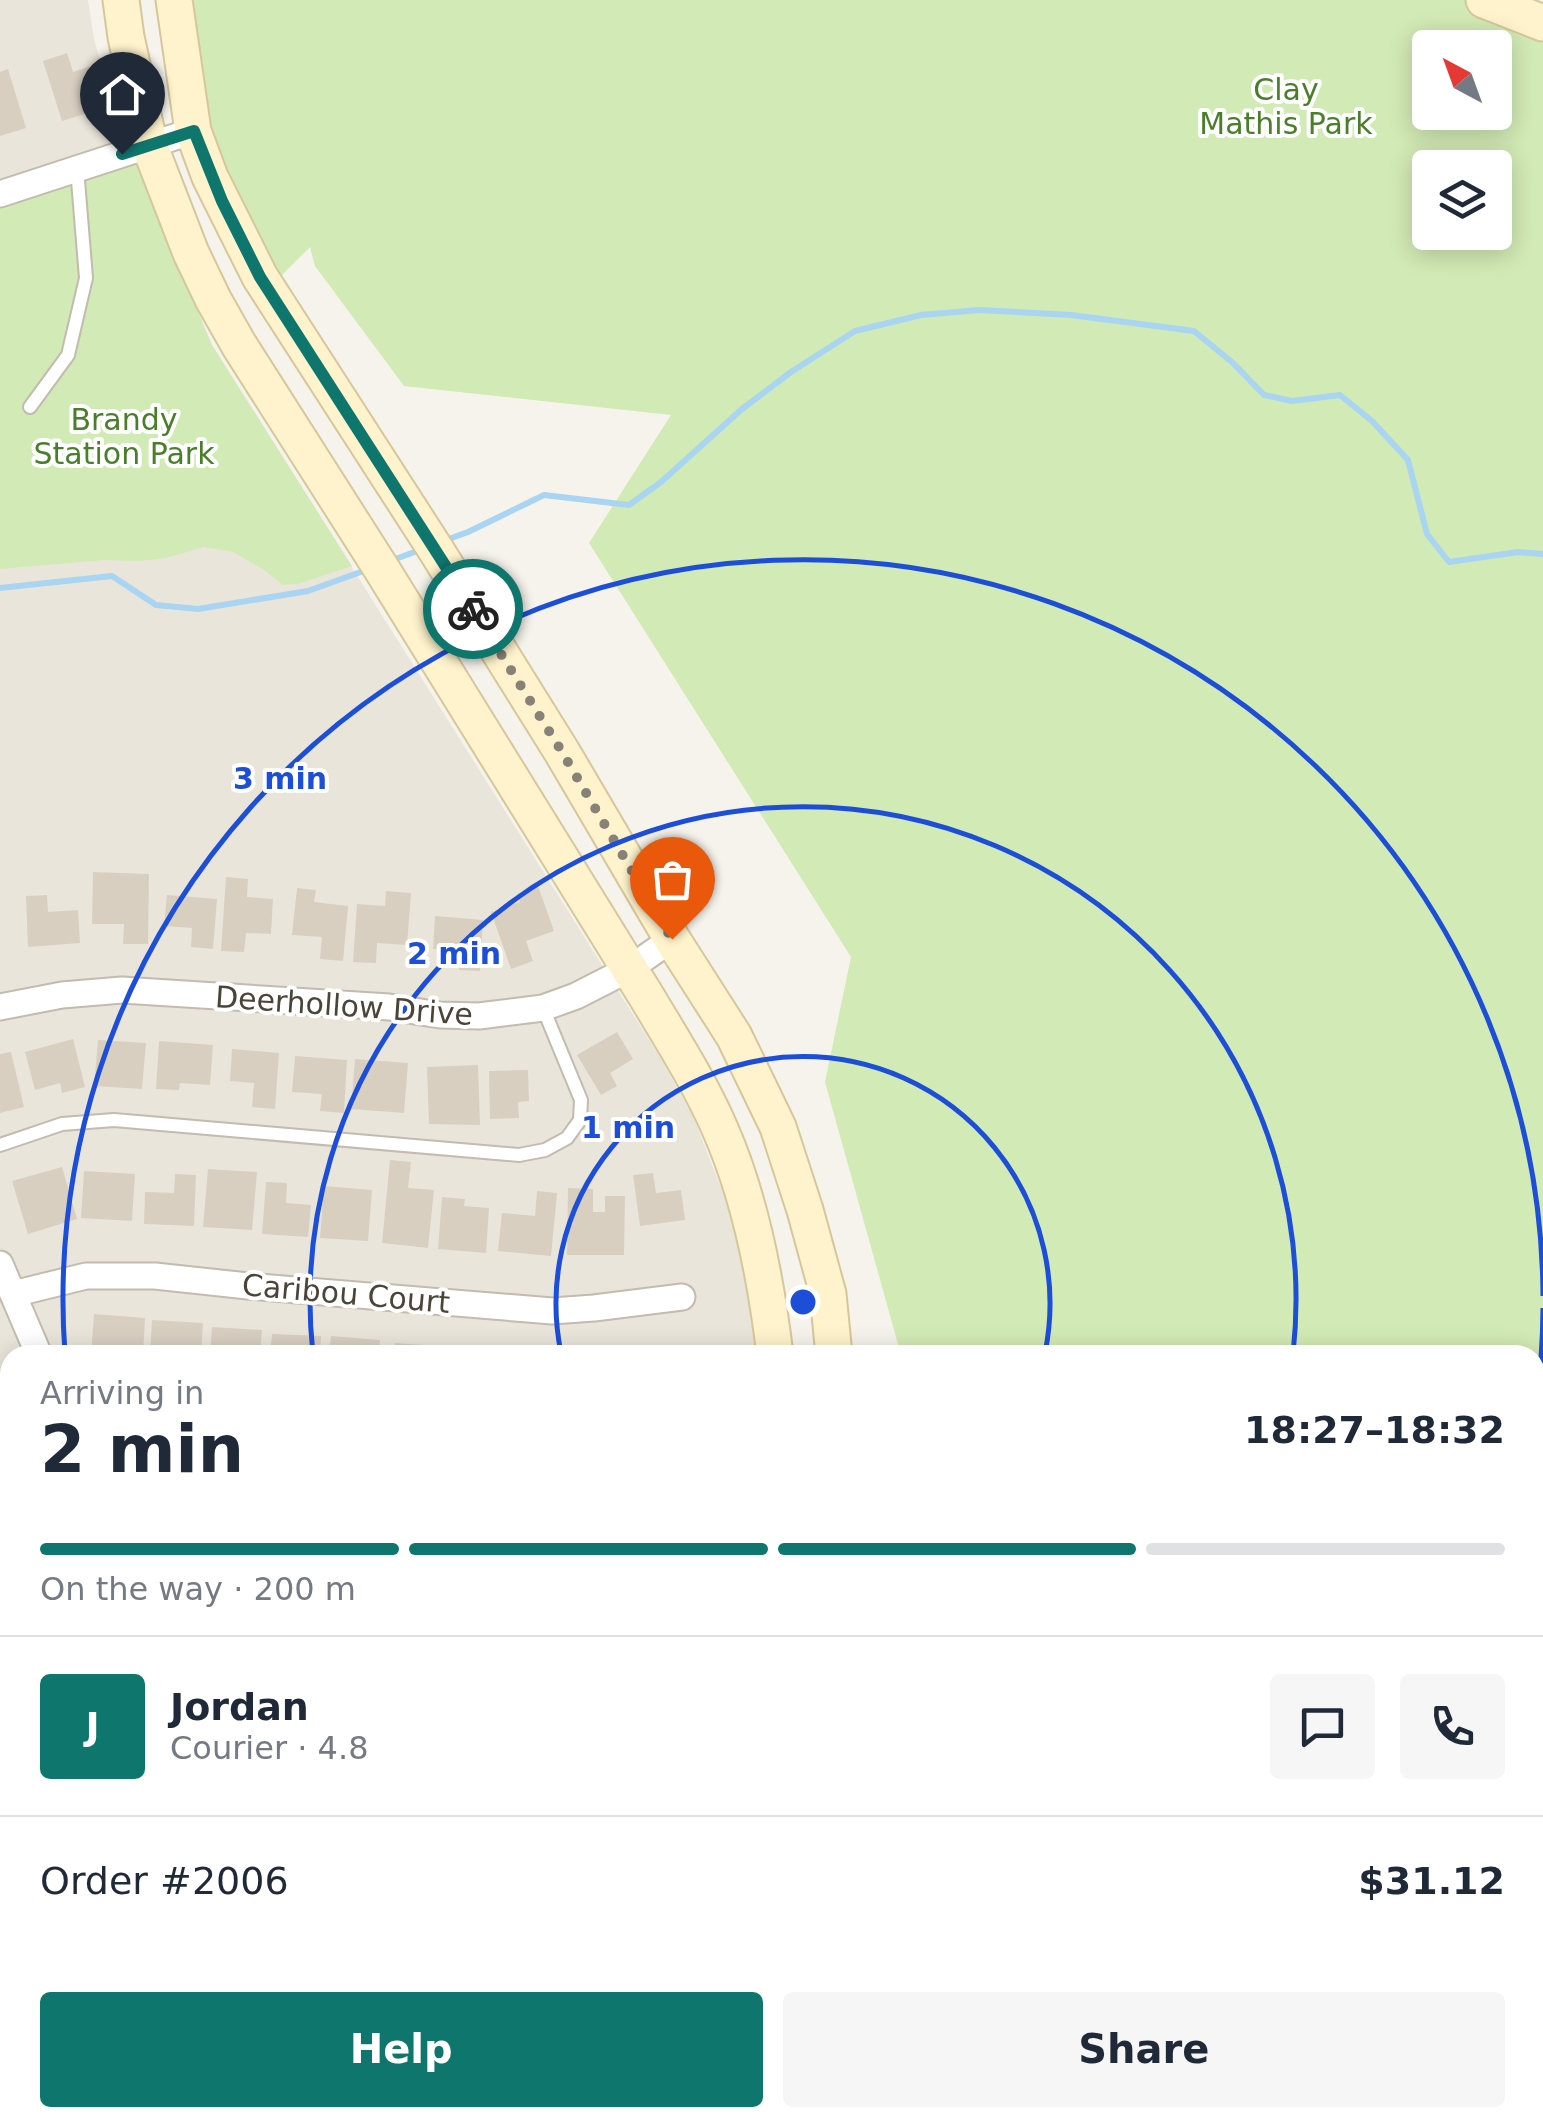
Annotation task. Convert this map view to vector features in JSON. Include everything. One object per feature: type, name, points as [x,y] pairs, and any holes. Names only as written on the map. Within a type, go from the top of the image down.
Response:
[{"type":"main road","points":[[121,0],[150,146],[191,253],[239,346],[689,1067],[720,1130],[748,1207],[774,1345]]},
{"type":"main road","points":[[174,0],[194,131],[226,210],[260,277],[487,632],[734,1036],[778,1127],[805,1210],[828,1294],[833,1345]]},
{"type":"main road","points":[[1484,0],[1543,23]]},
{"type":"street","points":[[0,194],[194,131]]},
{"type":"street","name":"Deerhollow Drive","points":[[0,1007],[62,995],[122,990],[479,1016],[543,1008],[576,996],[628,970],[672,939]]},
{"type":"street","points":[[0,1264],[35,1345]]},
{"type":"street","name":"Caribou Court","points":[[13,1294],[86,1276],[155,1276],[552,1311],[682,1297]]},
{"type":"lane","points":[[30,408],[68,355],[86,278],[77,168]]},
{"type":"lane","points":[[0,1144],[62,1124],[114,1120],[518,1155],[546,1150],[567,1138],[580,1120],[581,1100],[543,1008]]},
{"type":"shaded area","points":[[0,0],[88,0],[94,39],[117,121],[212,345],[663,1062],[693,1116],[741,1239],[760,1345],[0,1345]]},
{"type":"green space","name":"Clay Mathis Park","points":[[183,0],[1466,0],[1543,30],[1543,1345],[898,1345],[825,1082],[851,957],[589,543],[671,415],[404,386],[315,266],[310,247],[279,278],[211,129],[197,81]]},
{"type":"green space","name":"Brandy Station Park","points":[[134,159],[212,345],[352,566],[298,584],[283,585],[233,552],[204,547],[139,561],[104,560],[0,569],[0,200]]},
{"type":"building","points":[[67,53],[73,72],[97,64],[110,106],[62,121],[43,61]]},
{"type":"building","points":[[8,69],[26,128],[0,136],[0,72]]},
{"type":"building","points":[[93,872],[149,874],[148,944],[123,944],[124,924],[92,924]]},
{"type":"building","points":[[226,877],[248,879],[247,897],[273,899],[271,934],[246,933],[244,952],[221,951]]},
{"type":"building","points":[[538,886],[554,931],[526,941],[533,961],[511,969],[491,912],[520,902],[517,894]]},
{"type":"building","points":[[297,888],[316,890],[314,902],[348,906],[343,961],[320,959],[322,937],[292,935]]},
{"type":"building","points":[[386,891],[411,893],[407,945],[377,943],[376,963],[353,962],[357,904],[385,906]]},
{"type":"building","points":[[47,895],[48,912],[78,910],[80,943],[28,947],[26,896]]},
{"type":"building","points":[[167,895],[217,899],[213,949],[191,947],[192,928],[164,926]]},
{"type":"building","points":[[435,916],[483,920],[480,971],[459,970],[460,950],[433,949]]},
{"type":"building","points":[[617,1032],[633,1059],[610,1073],[617,1086],[601,1095],[577,1055]]},
{"type":"building","points":[[73,1039],[85,1087],[62,1093],[60,1083],[35,1090],[25,1052]]},
{"type":"building","points":[[98,1040],[146,1043],[142,1089],[94,1086]]},
{"type":"building","points":[[159,1041],[213,1045],[210,1085],[180,1083],[179,1090],[156,1089]]},
{"type":"building","points":[[232,1049],[279,1053],[275,1109],[252,1107],[254,1083],[230,1081]]},
{"type":"building","points":[[11,1052],[24,1107],[0,1113],[0,1054]]},
{"type":"building","points":[[295,1056],[347,1060],[344,1113],[320,1111],[322,1094],[292,1092]]},
{"type":"building","points":[[355,1059],[408,1063],[404,1113],[351,1109]]},
{"type":"building","points":[[478,1065],[480,1125],[429,1124],[427,1067]]},
{"type":"building","points":[[528,1070],[529,1101],[518,1102],[519,1118],[490,1119],[489,1071]]},
{"type":"building","points":[[390,1160],[411,1162],[408,1188],[434,1190],[428,1248],[382,1243]]},
{"type":"building","points":[[62,1167],[77,1219],[28,1234],[12,1181]]},
{"type":"building","points":[[208,1169],[257,1172],[252,1230],[203,1227]]},
{"type":"building","points":[[84,1171],[135,1174],[132,1221],[81,1218]]},
{"type":"building","points":[[653,1173],[656,1193],[681,1190],[685,1220],[640,1226],[633,1175]]},
{"type":"building","points":[[175,1174],[196,1175],[194,1226],[144,1224],[145,1192],[174,1193]]},
{"type":"building","points":[[266,1182],[287,1183],[286,1203],[311,1205],[308,1237],[262,1234]]},
{"type":"building","points":[[324,1186],[372,1190],[368,1241],[320,1238]]},
{"type":"building","points":[[568,1188],[593,1189],[593,1212],[605,1212],[605,1196],[625,1196],[624,1255],[567,1255]]},
{"type":"building","points":[[537,1191],[557,1193],[551,1256],[498,1251],[502,1213],[535,1216]]},
{"type":"building","points":[[442,1197],[465,1199],[464,1206],[489,1208],[486,1253],[438,1249]]},
{"type":"building","points":[[94,1314],[145,1318],[144,1345],[92,1345]]},
{"type":"building","points":[[152,1320],[203,1323],[202,1345],[151,1345]]},
{"type":"building","points":[[212,1327],[262,1330],[261,1345],[211,1345]]},
{"type":"building","points":[[272,1334],[321,1336],[321,1345],[271,1345]]},
{"type":"building","points":[[331,1336],[380,1340],[380,1345],[330,1345]]},
{"type":"waterway","points":[[446,540],[544,495],[629,505],[661,482],[742,409],[855,331],[921,315],[979,310],[1071,315],[1194,331],[1264,395],[1292,401],[1340,395],[1372,421],[1408,460],[1427,534],[1449,562],[1518,552],[1543,554]]},
{"type":"waterway","points":[[390,561],[420,550]]},
{"type":"waterway","points":[[0,588],[112,576],[156,605],[198,609],[308,591],[369,569]]},
{"type":"way so far","points":[[473,609],[672,939]]},
{"type":"route","points":[[122,154],[194,131],[210,176],[260,277],[473,609]]}]
